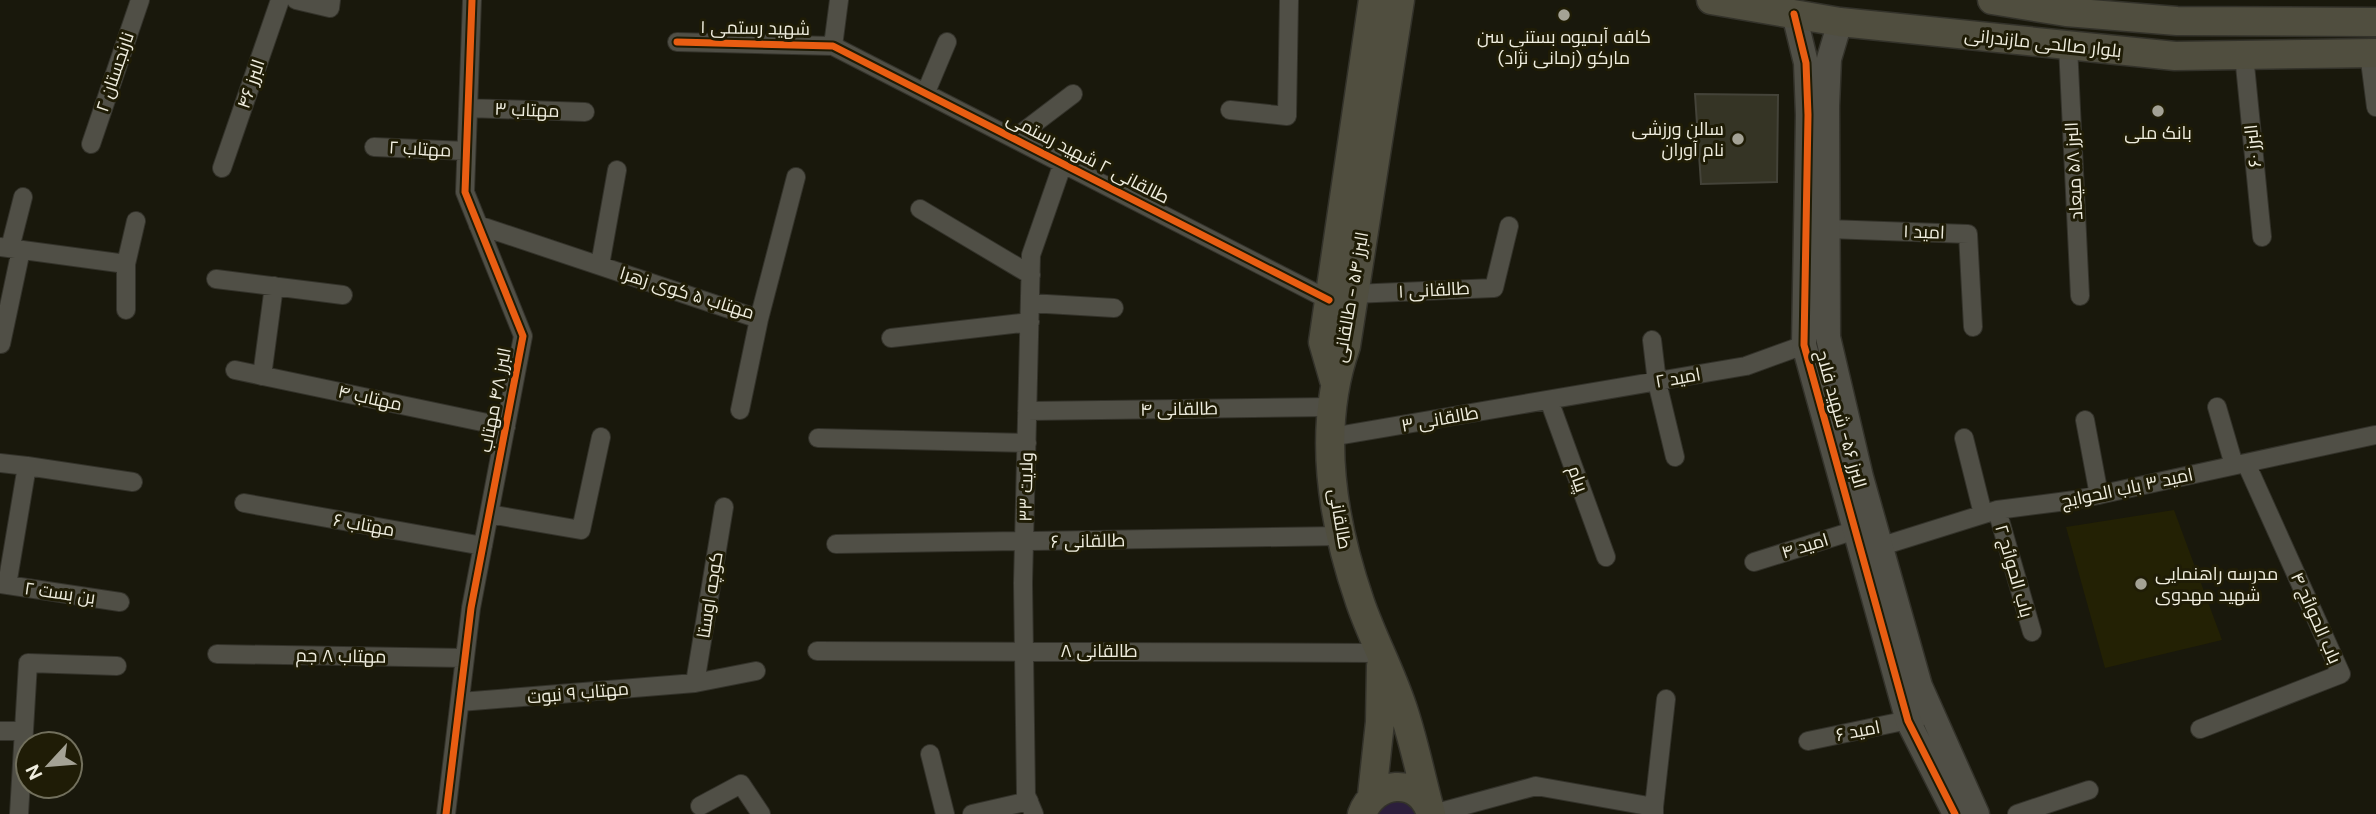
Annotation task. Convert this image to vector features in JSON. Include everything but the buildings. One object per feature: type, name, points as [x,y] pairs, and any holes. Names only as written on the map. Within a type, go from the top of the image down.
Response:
[{"type":"main road","name":"بلوار صالحی مازندرانی","points":[[1711,0],[1840,22],[2175,56],[2373,53]]},
{"type":"main road","name":"بلوار صالحی مازندرانی","points":[[1992,0],[2178,20],[2376,22]]},
{"type":"main road","name":"البرز ۵۴ - طالقانی","points":[[1333,393],[1346,346],[1341,297],[1385,4]]},
{"type":"main road","name":"طالقانی","points":[[1333,393],[1331,437],[1341,537],[1360,602],[1402,706],[1432,814]]},
{"type":"main road","name":"طالقانی","points":[[1364,806],[1380,722],[1381,653]]},
{"type":"main road","points":[[1364,806],[1381,789],[1402,786],[1421,796],[1432,814]]},
{"type":"street","name":"نارنجستان ۲","points":[[91,144],[140,0]]},
{"type":"street","name":"البرز ۴۶","points":[[222,168],[280,0]]},
{"type":"street","points":[[296,0],[330,8],[331,0]]},
{"type":"street","name":"البرز ۴۸ مهتاب","points":[[446,814],[465,658],[483,546],[523,335],[465,192],[472,0]]},
{"type":"street","points":[[832,46],[839,0]]},
{"type":"street","points":[[1230,110],[1287,116],[1289,0]]},
{"type":"street","name":"البرز ۵۶- شهید فلاح","points":[[1794,14],[1806,63],[1808,102],[1804,345],[1856,530],[1955,814]]},
{"type":"street","name":"البرز ۵۶- شهید فلاح","points":[[1840,22],[1829,59],[1828,337],[1861,477],[1882,546],[1919,717],[1976,814]]},
{"type":"street","name":"شهید رستمی ۱","points":[[677,42],[832,46]]},
{"type":"street","points":[[926,92],[947,42]]},
{"type":"street","name":"طالقانی ۲ شهید رستمی","points":[[832,46],[1063,163],[1341,297]]},
{"type":"street","name":"البرز ۵۸ میعاد","points":[[2068,46],[2080,296]]},
{"type":"street","points":[[2373,53],[2376,107]]},
{"type":"street","name":"البرز ۶۰","points":[[2244,55],[2262,237]]},
{"type":"street","points":[[1015,138],[1073,94]]},
{"type":"street","name":"مهتاب ۳","points":[[468,108],[585,112]]},
{"type":"street","name":"مهتاب ۲","points":[[374,147],[466,151]]},
{"type":"street","name":"ولایت ٣۳","points":[[1031,808],[1024,651],[1024,542],[1031,255],[1063,163]]},
{"type":"street","points":[[600,265],[617,170]]},
{"type":"street","name":"مهتاب ۵ کوی زهرا","points":[[478,225],[759,319],[796,177]]},
{"type":"street","points":[[1,344],[10,248],[23,197]]},
{"type":"street","points":[[920,208],[1031,275]]},
{"type":"street","points":[[126,310],[126,264],[136,221]]},
{"type":"street","name":"طالقانی ۱","points":[[1341,297],[1493,288],[1509,226]]},
{"type":"street","name":"امید ۱","points":[[1828,229],[1968,234],[1973,327]]},
{"type":"street","points":[[10,248],[126,264]]},
{"type":"street","points":[[215,279],[343,295]]},
{"type":"street","points":[[262,376],[274,286]]},
{"type":"street","points":[[1030,303],[1114,308]]},
{"type":"street","points":[[740,410],[759,319]]},
{"type":"street","points":[[891,338],[1030,322]]},
{"type":"street","points":[[1652,340],[1657,382],[1675,457]]},
{"type":"street","name":"امید ۲","points":[[1549,400],[1746,366],[1804,345]]},
{"type":"street","name":"مهتاب ۴","points":[[235,370],[506,426]]},
{"type":"street","name":"طالقانی ۴","points":[[1027,411],[1333,393]]},
{"type":"street","name":"طالقانی ۳","points":[[1331,437],[1549,400]]},
{"type":"street","name":"پیام","points":[[1549,400],[1606,557]]},
{"type":"street","points":[[2217,407],[2240,464]]},
{"type":"street","points":[[2085,420],[2099,495]]},
{"type":"street","name":"امید ۳ باب الحوایج","points":[[1882,546],[1990,512],[2099,495],[2375,435]]},
{"type":"street","points":[[489,514],[581,530],[601,437]]},
{"type":"street","points":[[818,438],[1027,443]]},
{"type":"street","name":"باب الحوائج ۲","points":[[1964,438],[2032,632]]},
{"type":"street","points":[[0,463],[132,482]]},
{"type":"street","name":"باب الحوائج ۴","points":[[2200,729],[2341,674],[2240,464]]},
{"type":"street","points":[[3,585],[27,466]]},
{"type":"street","name":"مهتاب ۶","points":[[244,503],[483,546]]},
{"type":"street","name":"کوچه اوستا","points":[[695,683],[724,507]]},
{"type":"street","name":"امید ۴","points":[[1754,562],[1856,530]]},
{"type":"street","name":"طالقانی ۶","points":[[836,544],[1341,537]]},
{"type":"street","name":"بن بست ۲","points":[[3,585],[120,602]]},
{"type":"street","name":"طالقانی ۸","points":[[817,651],[1381,653]]},
{"type":"street","name":"مهتاب ۸ جم","points":[[217,654],[465,658]]},
{"type":"street","points":[[23,730],[28,663],[117,666]]},
{"type":"street","name":"مهتاب ۹ نبوت","points":[[460,702],[695,683],[756,671]]},
{"type":"street","points":[[1432,814],[1536,786],[1654,810],[1666,699]]},
{"type":"street","name":"امید ۶","points":[[1808,741],[1919,717]]},
{"type":"street","points":[[930,754],[944,814]]},
{"type":"street","points":[[700,806],[741,784],[761,814]]},
{"type":"street","points":[[2017,814],[2088,790]]},
{"type":"street","points":[[972,814],[1031,808]]},
{"type":"shaded area","name":"مدرسه راهنمایی شهید مهدوی","points":[[2174,510],[2222,640],[2105,668],[2066,527]]},
{"type":"shaded area","points":[[1397,795],[1421,814],[1371,814]]},
{"type":"cycle path","points":[[446,814],[471,608],[523,336],[465,192],[472,0]]},
{"type":"cycle path","points":[[1794,14],[1806,63],[1808,115],[1804,345],[1908,721],[1955,814]]},
{"type":"cycle path","points":[[677,42],[833,46],[1329,300]]},
{"type":"place","name":"کافه آبمیوه بستنی سن مارکو (زمانی نژاد)","points":[[1564,15]]},
{"type":"place","name":"بانک ملی","points":[[2158,111]]},
{"type":"place","name":"سالن ورزشی نام آوران","points":[[1738,139]]},
{"type":"place","name":"مدرسه راهنمایی شهید مهدوی","points":[[2141,584]]}]
